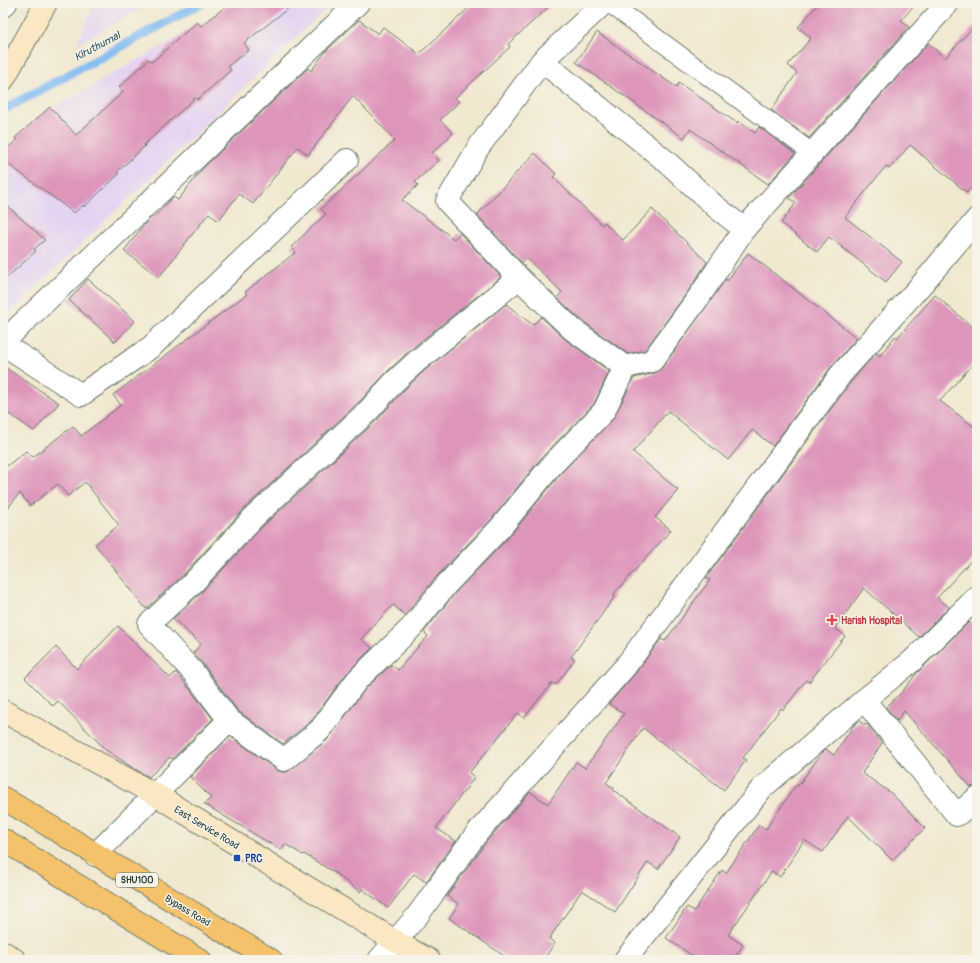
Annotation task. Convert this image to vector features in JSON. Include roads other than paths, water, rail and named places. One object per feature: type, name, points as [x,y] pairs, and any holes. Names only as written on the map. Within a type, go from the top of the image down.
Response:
[{"type":"main road","name":"Bypass Road","points":[[3,798],[271,960]]},
{"type":"main road","points":[[3,840],[200,960]]},
{"type":"street","points":[[3,6],[6,3]]},
{"type":"street","points":[[3,80],[46,3]]},
{"type":"street","points":[[347,160],[151,347],[81,395],[3,343],[358,3]]},
{"type":"street","points":[[604,3],[542,62],[478,148],[447,201],[519,278],[572,329],[625,367],[652,361],[701,294],[744,229],[948,3]]},
{"type":"street","points":[[542,62],[667,162],[716,207],[744,229]]},
{"type":"street","points":[[379,960],[417,916],[477,833],[624,667],[841,374],[922,284],[977,219]]},
{"type":"street","points":[[519,278],[417,361],[394,382],[369,410],[254,517],[191,585],[149,624],[193,672],[229,720],[284,760],[320,730],[357,680],[411,628],[446,585],[500,528],[552,466],[604,411],[625,367]]},
{"type":"street","points":[[625,960],[762,788],[912,660],[977,597]]},
{"type":"street","points":[[864,700],[957,815],[977,798]]},
{"type":"street","name":"East Service Road","points":[[3,711],[156,796],[395,941],[429,960]]},
{"type":"street","points":[[95,855],[156,796],[229,720]]},
{"type":"street","points":[[3,952],[15,960]]},
{"type":"lane","points":[[609,3],[812,153]]},
{"type":"waterway","name":"Kiruthumal","points":[[3,110],[202,3]]},
{"type":"place","name":"Harish Hospital","points":[[832,620]]},
{"type":"place","name":"PRC","points":[[237,858]]}]
